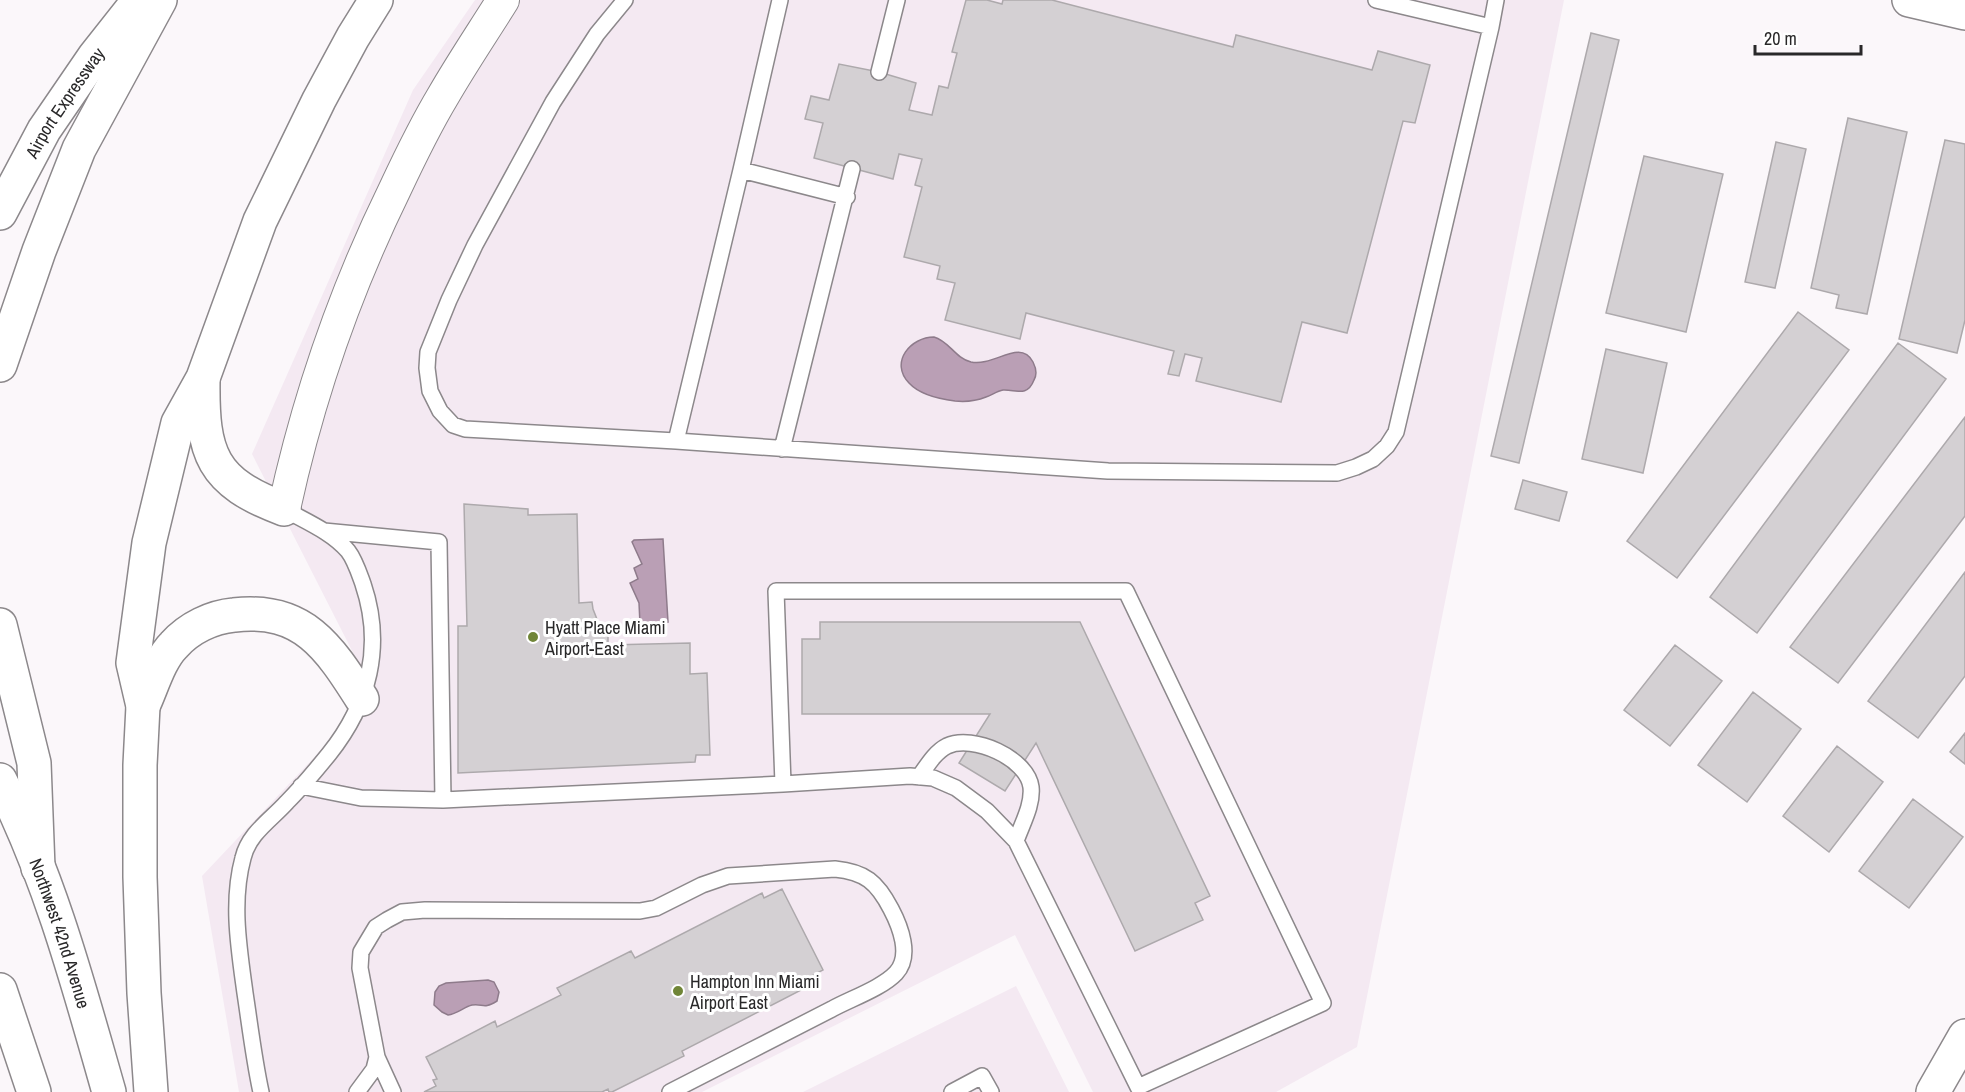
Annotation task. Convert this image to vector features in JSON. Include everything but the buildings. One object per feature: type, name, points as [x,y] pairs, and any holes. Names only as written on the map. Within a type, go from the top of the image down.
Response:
[{"type":"main road","name":"Airport Expressway","points":[[0,213],[44,130],[94,57],[139,0]]},
{"type":"main road","points":[[0,365],[39,251],[79,149],[160,0]]},
{"type":"main road","points":[[151,1092],[143,982],[140,877],[140,765],[143,706],[133,663],[149,543],[178,423],[203,378],[260,221],[319,100],[376,0]]},
{"type":"main road","points":[[1909,0],[1965,13]]},
{"type":"main road","points":[[203,378],[202,414],[211,453],[218,466],[232,483],[244,492],[255,499],[284,509]]},
{"type":"main road","points":[[143,706],[164,659],[173,645],[198,626],[212,620],[245,613],[281,618],[296,623],[336,658],[362,699]]},
{"type":"main road","points":[[0,625],[34,763],[39,868]]},
{"type":"main road","name":"Northwest 42nd Avenue","points":[[0,780],[39,868],[110,1092]]},
{"type":"main road","points":[[0,990],[34,1092]]},
{"type":"main road","points":[[1933,1092],[1965,1036]]},
{"type":"street","points":[[284,509],[293,465],[324,358],[341,309],[377,226],[442,97],[503,0]]},
{"type":"lane","points":[[625,0],[597,34],[553,102],[475,245],[449,300],[428,352],[427,368],[430,391],[440,411],[453,425],[465,429],[1108,471],[1207,473],[1337,473],[1356,468],[1373,459],[1388,446],[1396,432],[1496,0]]},
{"type":"lane","points":[[676,441],[780,0]]},
{"type":"lane","points":[[879,72],[897,0]]},
{"type":"lane","points":[[1376,0],[1491,27]]},
{"type":"lane","points":[[782,449],[847,197],[852,169]]},
{"type":"lane","points":[[741,170],[847,197]]},
{"type":"lane","points":[[261,1092],[237,919],[243,857],[248,844],[330,753],[350,722],[362,699],[373,662],[374,642],[367,597],[357,568],[348,552],[324,531],[284,509]]},
{"type":"lane","points":[[324,531],[439,542],[443,800]]},
{"type":"lane","points":[[301,786],[361,798],[443,800],[933,778],[956,788],[987,811],[1016,841],[1138,1087],[1323,1003],[1126,591],[776,591],[783,784]]},
{"type":"lane","points":[[919,777],[935,755],[948,746],[973,744],[992,748],[1011,759],[1026,771],[1031,787],[1030,803],[1016,841]]},
{"type":"lane","points":[[393,1092],[377,1058],[360,968],[361,952],[376,927],[402,912],[425,910],[640,911],[656,908],[715,879],[740,874],[835,869],[865,876],[877,886],[898,923],[903,942],[902,960],[897,972],[884,982],[670,1092]]},
{"type":"lane","points":[[357,1092],[374,1069],[377,1058]]},
{"type":"lane","points":[[952,1092],[982,1076],[991,1092]]},
{"type":"shaded area","points":[[475,0],[1564,0],[1357,1047],[1276,1092],[1093,1092],[1015,935],[702,1092],[239,1092],[202,876],[374,694],[252,454],[413,90]]},
{"type":"shaded area","points":[[934,337],[971,362],[989,361],[1014,353],[1028,355],[1035,367],[1035,378],[1031,386],[1024,391],[1003,390],[971,401],[936,398],[913,387],[903,375],[901,367],[905,352],[911,346],[918,341]]},
{"type":"shaded area","points":[[663,539],[668,622],[640,624],[639,603],[630,583],[638,579],[634,568],[642,564],[632,542]]},
{"type":"shaded area","points":[[488,980],[494,982],[499,992],[497,1001],[492,1004],[472,1005],[448,1015],[434,1005],[435,992],[439,986],[446,983]]},
{"type":"shaded area","points":[[1016,986],[1069,1092],[803,1092]]},
{"type":"place","name":"Hyatt Place Miami Airport-East","points":[[533,637]]},
{"type":"place","name":"Hampton Inn Miami Airport East","points":[[678,991]]}]
